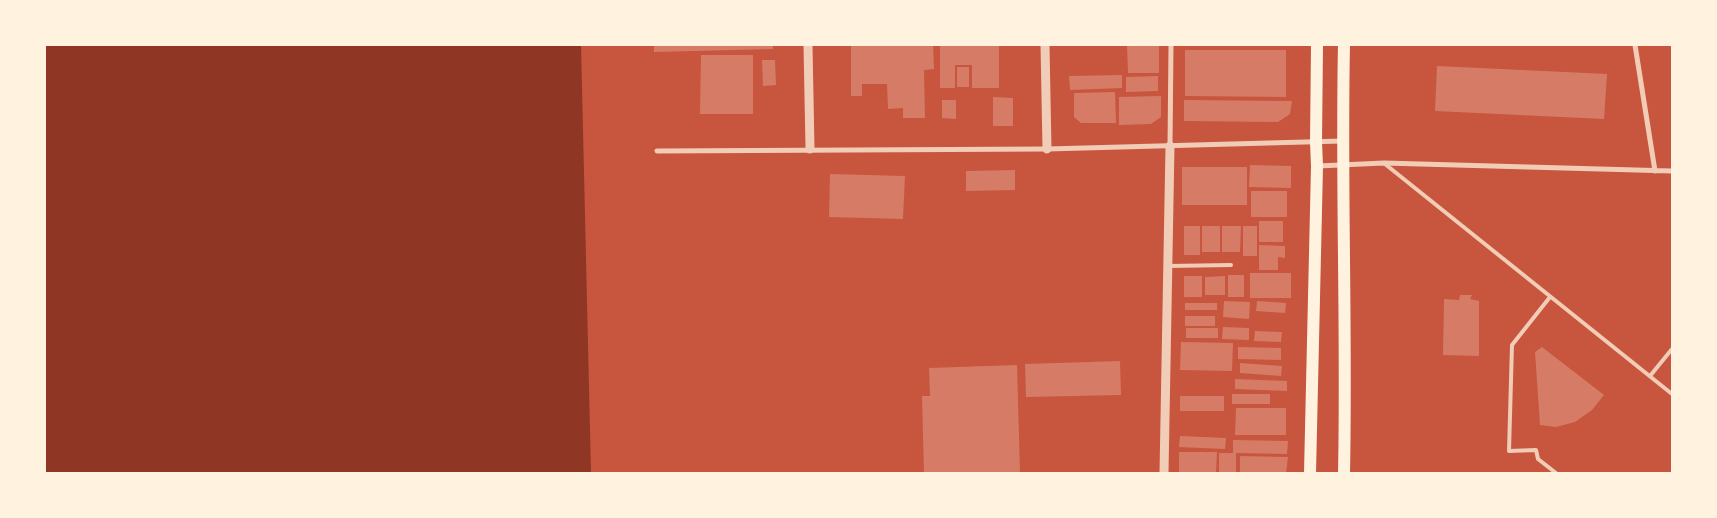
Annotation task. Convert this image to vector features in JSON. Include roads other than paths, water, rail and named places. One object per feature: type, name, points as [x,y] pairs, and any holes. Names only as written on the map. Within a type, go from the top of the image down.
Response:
[{"type":"main road","points":[[1310,473],[1317,166],[1317,45]]},
{"type":"main road","points":[[1344,45],[1342,141],[1346,371],[1344,473]]},
{"type":"street","points":[[808,45],[810,149]]},
{"type":"street","points":[[1045,45],[1047,149]]},
{"type":"street","points":[[1164,473],[1172,45]]},
{"type":"street","points":[[1635,45],[1655,172]]},
{"type":"street","points":[[657,151],[1047,149],[1342,141]]},
{"type":"street","points":[[1317,166],[1384,163],[1672,171]]},
{"type":"lane","points":[[1384,163],[1672,394]]},
{"type":"lane","points":[[1168,266],[1231,265]]},
{"type":"lane","points":[[1550,297],[1512,345],[1509,451],[1536,450],[1538,459],[1556,473]]},
{"type":"lane","points":[[1650,376],[1672,349]]}]
